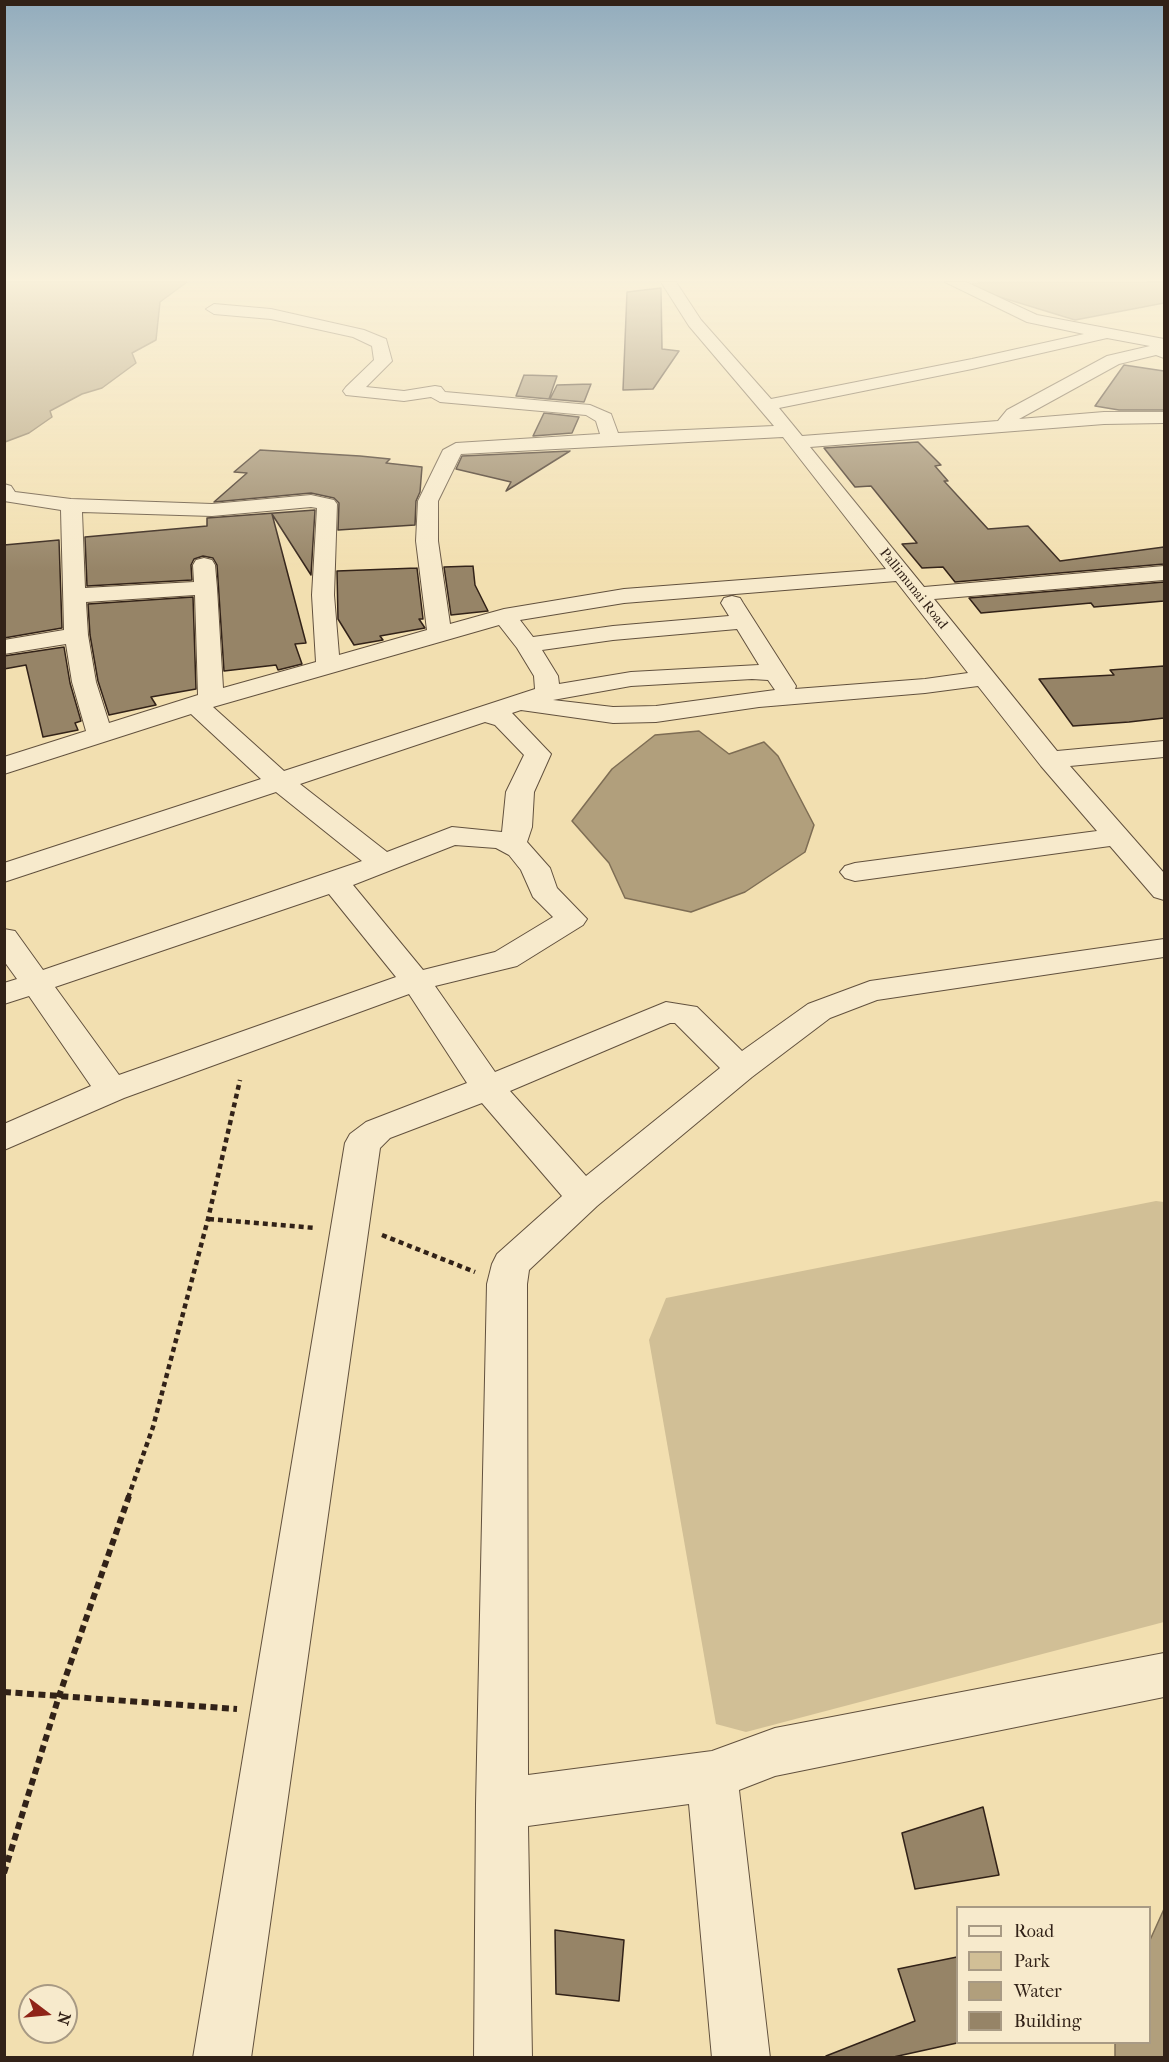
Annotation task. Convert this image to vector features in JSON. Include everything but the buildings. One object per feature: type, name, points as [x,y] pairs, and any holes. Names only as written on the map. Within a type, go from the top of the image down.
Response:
[{"type":"street","points":[[365,378],[352,391],[404,396],[435,391],[440,397],[590,410],[604,418],[611,439]]},
{"type":"street","name":"Pallimunai Road","points":[[743,378],[1050,760],[1163,887]]},
{"type":"street","points":[[767,405],[901,378]]},
{"type":"street","points":[[1004,426],[1013,414],[1079,378]]},
{"type":"street","points":[[439,632],[427,542],[428,501],[450,454],[456,449],[611,439],[792,436],[1004,426],[1104,418],[1164,418]]},
{"type":"street","points":[[4,490],[7,496],[71,506],[212,510],[294,501],[327,504],[322,595],[328,664]]},
{"type":"street","points":[[71,506],[76,635],[84,682],[100,735]]},
{"type":"street","points":[[4,766],[328,664],[504,616],[624,596],[901,573]]},
{"type":"street","points":[[917,594],[1164,573]]},
{"type":"street","points":[[73,596],[205,576],[203,702],[280,782],[383,863]]},
{"type":"street","points":[[723,588],[790,696]]},
{"type":"street","points":[[504,616],[527,645],[546,676],[548,693]]},
{"type":"street","points":[[527,645],[613,633],[742,622]]},
{"type":"street","points":[[4,647],[76,635]]},
{"type":"street","points":[[4,873],[548,693],[631,679],[752,672],[776,673]]},
{"type":"street","points":[[522,703],[613,715],[656,714],[759,699],[925,686],[984,678]]},
{"type":"street","points":[[4,1138],[112,1090],[416,981],[506,959],[565,912],[543,891],[522,854],[518,827],[520,792],[538,754],[504,719],[486,715]]},
{"type":"street","points":[[1050,760],[1164,749]]},
{"type":"street","points":[[4,994],[335,882],[452,836],[502,840],[522,854]]},
{"type":"street","points":[[855,872],[1117,837]]},
{"type":"street","points":[[335,882],[416,981],[488,1088],[584,1197]]},
{"type":"street","points":[[4,938],[112,1090]]},
{"type":"street","points":[[503,2058],[502,1804],[507,1284],[511,1264],[584,1197],[740,1069],[819,1011],[870,991],[1164,948]]},
{"type":"street","points":[[222,2058],[363,1143],[378,1130],[488,1088],[666,1012],[685,1014],[740,1069]]},
{"type":"street","points":[[502,1804],[712,1776],[776,1752],[1164,1675]]},
{"type":"street","points":[[712,1776],[741,2058]]},
{"type":"path","points":[[4,1873],[59,1696],[153,1427],[208,1219],[240,1080]]},
{"type":"path","points":[[4,1692],[277,1712]]},
{"type":"green space","points":[[1156,1201],[1164,1202],[1164,1622],[746,1732],[716,1724],[649,1340],[666,1298]]},
{"type":"water","points":[[5,378],[115,378],[102,388],[82,394],[50,411],[52,417],[29,433],[5,442]]},
{"type":"water","points":[[699,731],[729,754],[764,742],[778,756],[814,825],[805,852],[745,892],[691,912],[625,898],[609,863],[572,821],[612,769],[655,735]]},
{"type":"water","points":[[1164,1909],[1164,2057],[1115,2057],[1115,2044],[1151,2044],[1151,1938]]}]
